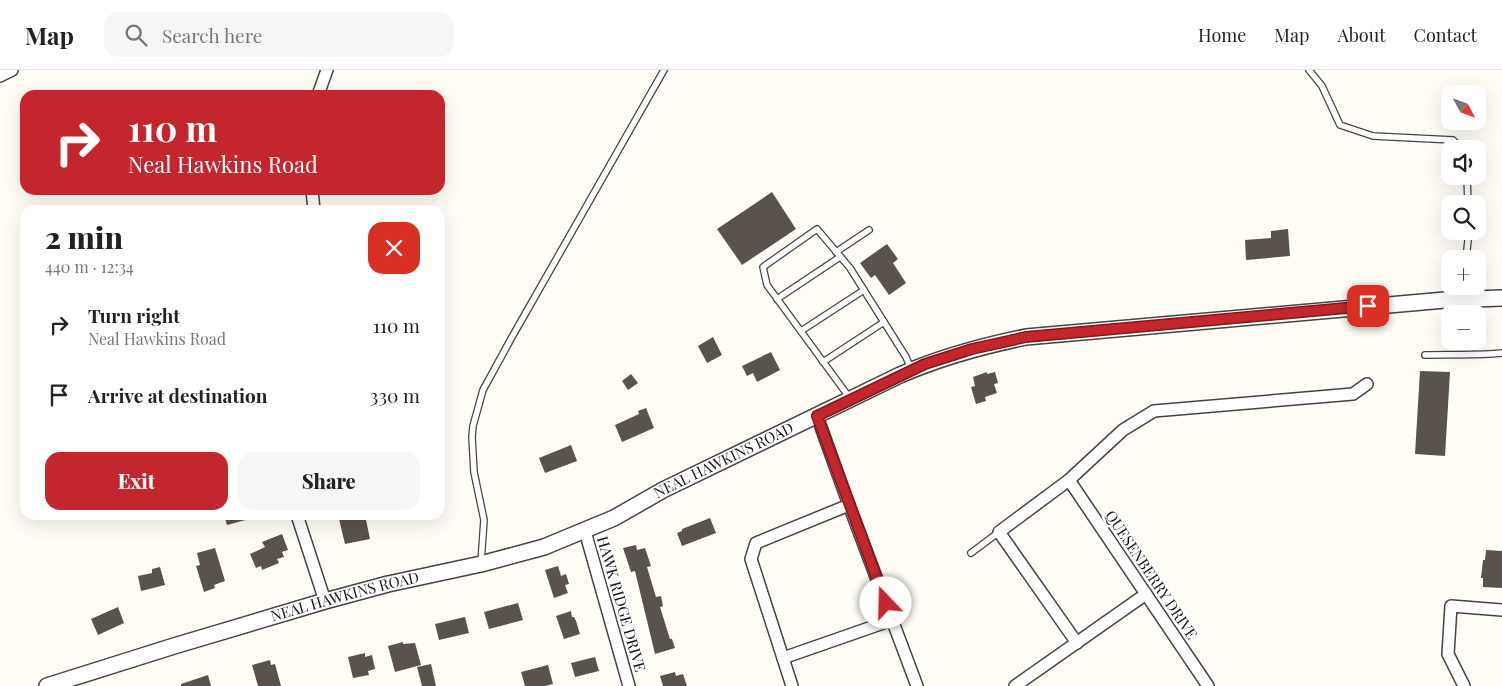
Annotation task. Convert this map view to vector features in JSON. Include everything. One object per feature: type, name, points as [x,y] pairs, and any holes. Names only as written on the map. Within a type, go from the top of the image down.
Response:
[{"type":"street","points":[[0,76],[12,70]]},
{"type":"street","points":[[320,90],[328,70]]},
{"type":"street","name":"NEAL HAWKINS ROAD","points":[[47,686],[325,601],[544,547],[614,518],[663,490],[912,370],[972,349],[1026,337],[1441,294]]},
{"type":"street","name":"NEAL HAWKINS ROAD","points":[[1482,295],[1502,298]]},
{"type":"street","points":[[1077,643],[999,532],[1069,480],[1123,430],[1154,411],[1353,394],[1367,384]]},
{"type":"street","points":[[817,416],[849,506],[918,686]]},
{"type":"street","name":"QUESENBERRY DRIVE","points":[[1069,480],[1208,686]]},
{"type":"street","points":[[792,686],[751,559],[756,543],[849,506]]},
{"type":"street","points":[[299,520],[325,601]]},
{"type":"street","name":"HAWK RIDGE DRIVE","points":[[585,531],[629,686]]},
{"type":"street","points":[[1015,686],[1146,594]]},
{"type":"street","points":[[1464,686],[1448,654],[1451,606],[1502,610]]},
{"type":"street","points":[[783,658],[892,620]]},
{"type":"lane","points":[[481,564],[484,520],[474,472],[472,437],[481,395],[664,70]]},
{"type":"lane","points":[[1309,70],[1322,86],[1340,125],[1373,136],[1453,140]]},
{"type":"lane","points":[[851,399],[767,285],[763,266],[817,229],[864,290],[906,357],[912,370]]},
{"type":"lane","points":[[777,300],[869,230]]},
{"type":"lane","points":[[801,332],[864,290]]},
{"type":"lane","points":[[823,362],[884,322]]},
{"type":"lane","points":[[1425,355],[1462,354],[1476,356],[1502,353]]},
{"type":"lane","points":[[971,553],[999,532]]},
{"type":"building","points":[[772,192],[796,229],[742,265],[717,229]]},
{"type":"building","points":[[1288,229],[1290,256],[1246,260],[1245,240],[1271,238],[1271,231]]},
{"type":"building","points":[[887,244],[898,259],[893,263],[906,283],[889,295],[875,275],[871,278],[860,263]]},
{"type":"building","points":[[713,337],[722,355],[707,363],[698,346]]},
{"type":"building","points":[[771,352],[780,370],[757,382],[753,373],[747,376],[742,366]]},
{"type":"building","points":[[1420,371],[1450,372],[1445,456],[1415,454]]},
{"type":"building","points":[[987,372],[987,374],[995,372],[998,383],[994,384],[997,393],[985,397],[986,401],[976,404],[971,387],[975,386],[973,377]]},
{"type":"building","points":[[631,374],[638,383],[628,390],[622,381]]},
{"type":"building","points":[[646,408],[654,428],[622,442],[615,425],[639,414],[638,411]]},
{"type":"building","points":[[571,445],[577,461],[545,473],[539,458]]},
{"type":"building","points":[[710,518],[716,533],[682,546],[677,533],[682,531],[682,529]]},
{"type":"building","points":[[226,520],[246,520],[227,525]]},
{"type":"building","points":[[339,520],[366,520],[370,539],[345,544]]},
{"type":"building","points":[[282,534],[288,550],[282,552],[284,557],[277,559],[279,563],[262,570],[261,566],[256,568],[250,554],[265,547],[262,542]]},
{"type":"building","points":[[636,545],[637,550],[645,548],[651,566],[647,567],[656,597],[661,596],[663,606],[660,607],[670,639],[672,639],[675,648],[655,654],[635,571],[631,572],[623,548]]},
{"type":"building","points":[[215,548],[225,581],[214,585],[215,588],[204,592],[196,566],[200,565],[197,553]]},
{"type":"building","points":[[1486,550],[1502,551],[1502,588],[1483,587],[1483,578],[1481,578]]},
{"type":"building","points":[[558,566],[561,576],[566,574],[569,584],[565,585],[568,593],[554,598],[545,570]]},
{"type":"building","points":[[160,567],[165,585],[141,591],[138,576],[152,573],[152,569]]},
{"type":"building","points":[[518,603],[523,620],[489,629],[484,612]]},
{"type":"building","points":[[118,607],[124,623],[98,635],[91,619]]},
{"type":"building","points":[[571,611],[580,634],[564,639],[556,616]]},
{"type":"building","points":[[465,617],[469,633],[439,640],[435,624]]},
{"type":"building","points":[[403,642],[403,644],[415,643],[421,665],[395,672],[388,646]]},
{"type":"building","points":[[365,653],[365,657],[372,655],[375,669],[368,671],[369,675],[353,678],[348,657]]},
{"type":"building","points":[[595,657],[599,671],[575,677],[571,663]]},
{"type":"building","points":[[270,660],[271,665],[275,664],[281,686],[258,686],[252,665]]},
{"type":"building","points":[[431,664],[436,686],[422,686],[417,667]]},
{"type":"building","points":[[548,665],[553,684],[525,686],[521,672]]},
{"type":"building","points":[[675,672],[676,676],[683,674],[687,686],[663,686],[660,676]]},
{"type":"building","points":[[208,675],[211,686],[181,686],[181,684]]},
{"type":"route","points":[[886,603],[817,416],[925,364],[972,349],[1026,337],[1368,306]]}]
